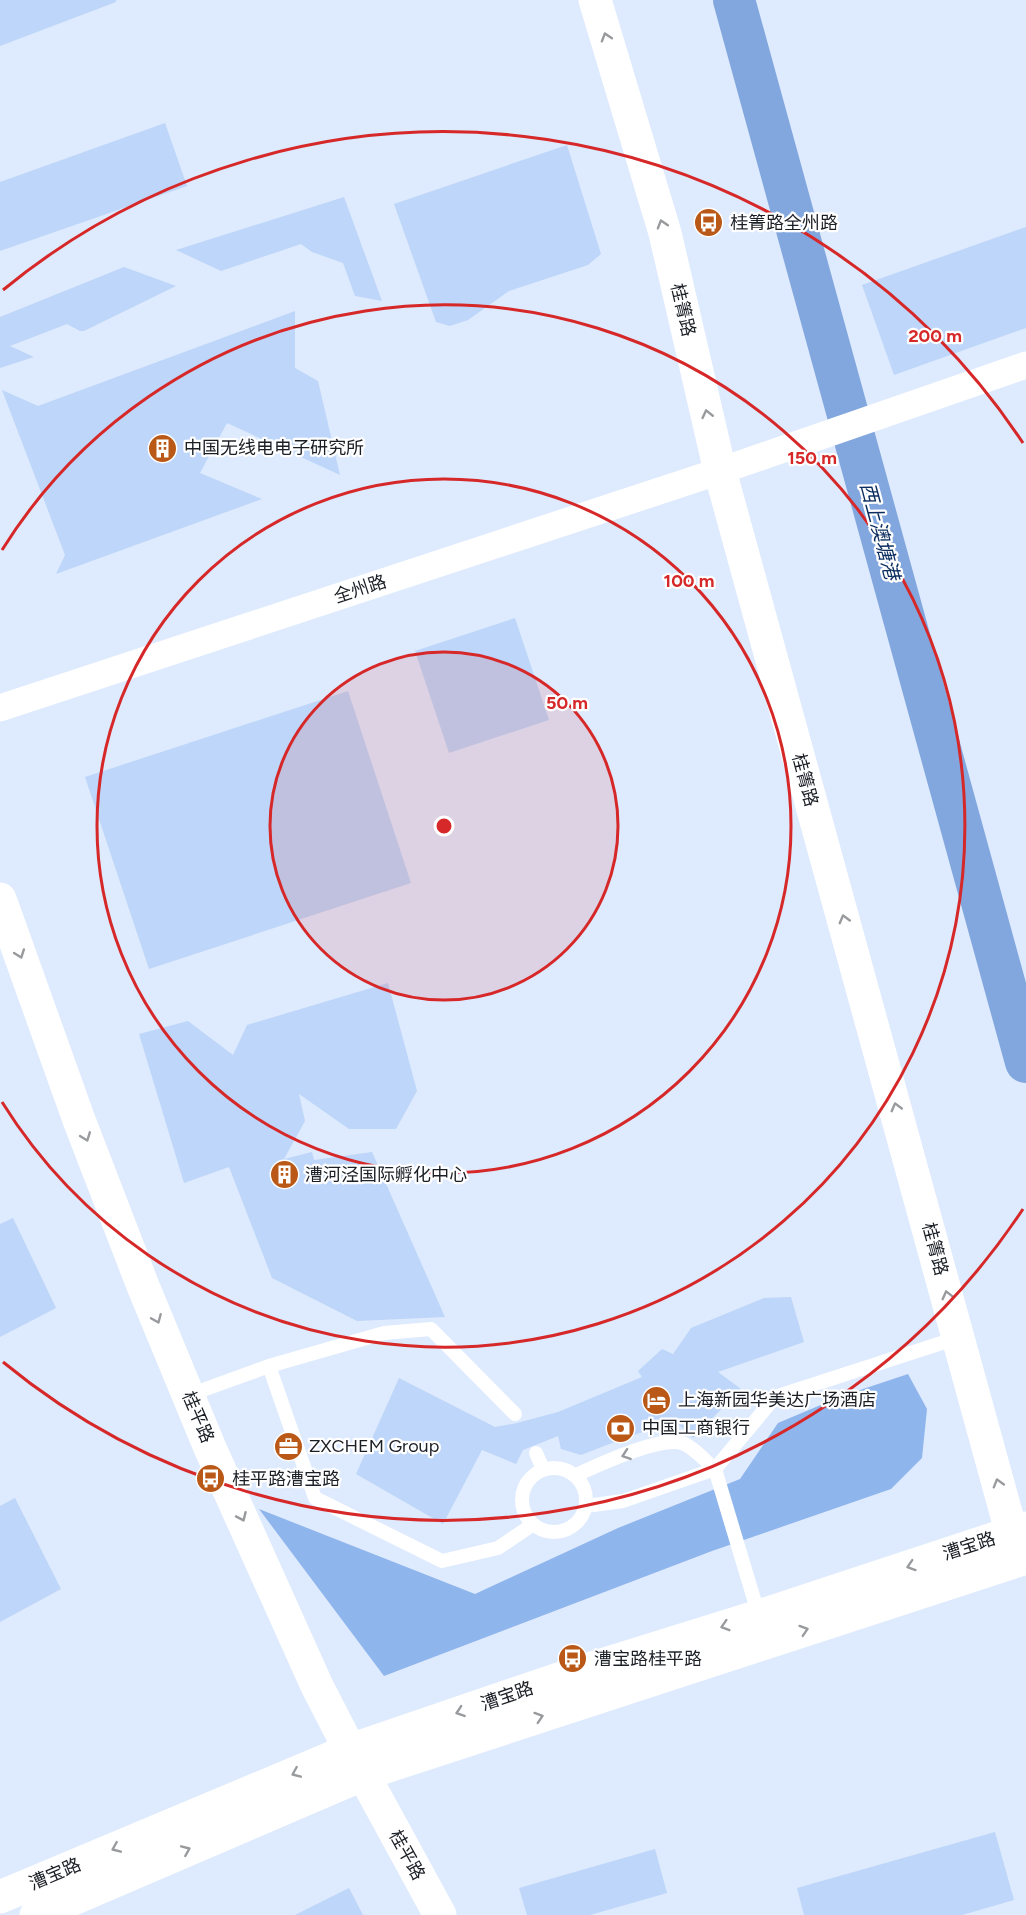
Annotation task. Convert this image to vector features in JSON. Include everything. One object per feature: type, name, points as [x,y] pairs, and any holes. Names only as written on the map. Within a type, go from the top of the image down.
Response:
[{"type":"street","name":"桂箐路","points":[[595,0],[665,233],[720,471],[957,1338],[1021,1545]]},
{"type":"street","name":"全州路","points":[[0,708],[720,471],[1026,365]]},
{"type":"street","name":"桂平路","points":[[0,898],[88,1142],[143,1286],[189,1395],[313,1676],[440,1915]]},
{"type":"street","name":"漕宝路","points":[[0,1897],[357,1762],[576,1673],[759,1616],[1021,1545]]},
{"type":"street","name":"漕宝路","points":[[36,1915],[357,1762],[1021,1545]]},
{"type":"lane","points":[[189,1395],[269,1366],[384,1333],[431,1329],[515,1414]]},
{"type":"lane","points":[[586,1506],[623,1501],[715,1469],[775,1397],[957,1338]]},
{"type":"lane","points":[[269,1366],[315,1498],[442,1561],[498,1548],[532,1524]]},
{"type":"lane","points":[[576,1475],[603,1462],[666,1441],[684,1444],[715,1469],[728,1506],[759,1616]]},
{"type":"lane","points":[[536,1453],[543,1469]]},
{"type":"lane","points":[[561,1468],[576,1475],[585,1490],[586,1506],[579,1522],[564,1531],[547,1532],[532,1524],[523,1510],[522,1494],[529,1478],[543,1469],[561,1468]]},
{"type":"shaded area","points":[[908,1374],[927,1409],[922,1458],[891,1489],[712,1551],[384,1676],[259,1509],[475,1594],[618,1528],[740,1479],[778,1423],[842,1396]]},
{"type":"building","points":[[0,0],[116,0],[116,2],[0,46]]},
{"type":"building","points":[[165,123],[187,186],[0,251],[0,182]]},
{"type":"building","points":[[567,145],[601,254],[588,265],[509,291],[468,320],[450,326],[436,322],[394,204]]},
{"type":"building","points":[[344,197],[382,301],[355,296],[343,263],[312,252],[301,244],[221,271],[176,250]]},
{"type":"building","points":[[1026,227],[1026,328],[894,375],[862,285]]},
{"type":"building","points":[[124,267],[176,286],[84,331],[67,324],[10,346],[34,357],[0,368],[0,317]]},
{"type":"building","name":"中国无线电电子研究所","points":[[295,311],[295,368],[318,381],[340,475],[227,423],[200,473],[262,499],[56,574],[65,555],[2,390],[38,406]]},
{"type":"building","points":[[515,618],[549,720],[449,753],[415,651]]},
{"type":"building","points":[[348,691],[411,883],[149,969],[85,777]]},
{"type":"building","name":"漕河泾国际孵化中心","points":[[388,983],[417,1091],[396,1129],[349,1129],[299,1094],[305,1121],[284,1159],[312,1152],[314,1160],[372,1152],[445,1317],[357,1321],[272,1278],[229,1167],[184,1183],[139,1034],[188,1021],[233,1055],[247,1025]]},
{"type":"building","points":[[13,1218],[56,1308],[0,1337],[0,1224]]},
{"type":"building","name":"上海新园华美达广场酒店","points":[[791,1297],[804,1342],[718,1372],[741,1389],[693,1438],[676,1422],[630,1436],[581,1455],[561,1449],[558,1436],[523,1450],[516,1464],[482,1450],[443,1524],[356,1474],[399,1378],[495,1427],[517,1423],[558,1412],[642,1377],[638,1371],[662,1349],[673,1354],[691,1328],[764,1298]]},
{"type":"building","points":[[15,1498],[61,1589],[0,1622],[0,1506]]},
{"type":"building","points":[[995,1832],[1014,1900],[962,1915],[804,1915],[797,1888]]},
{"type":"building","points":[[655,1849],[667,1893],[590,1915],[527,1915],[519,1888]]},
{"type":"building","points":[[349,1888],[363,1915],[295,1915]]},
{"type":"waterway","name":"西上澳塘港","points":[[734,0],[1026,1062]]},
{"type":"place","name":"桂箐路全州路","points":[[709,223]]},
{"type":"place","name":"中国无线电电子研究所","points":[[163,448]]},
{"type":"place","name":"漕河泾国际孵化中心","points":[[284,1175]]},
{"type":"place","name":"上海新园华美达广场酒店","points":[[657,1400]]},
{"type":"place","name":"中国工商银行","points":[[621,1428]]},
{"type":"place","name":"ZXCHEM Group","points":[[288,1446]]},
{"type":"place","name":"桂平路漕宝路","points":[[211,1479]]},
{"type":"place","name":"漕宝路桂平路","points":[[573,1659]]}]
